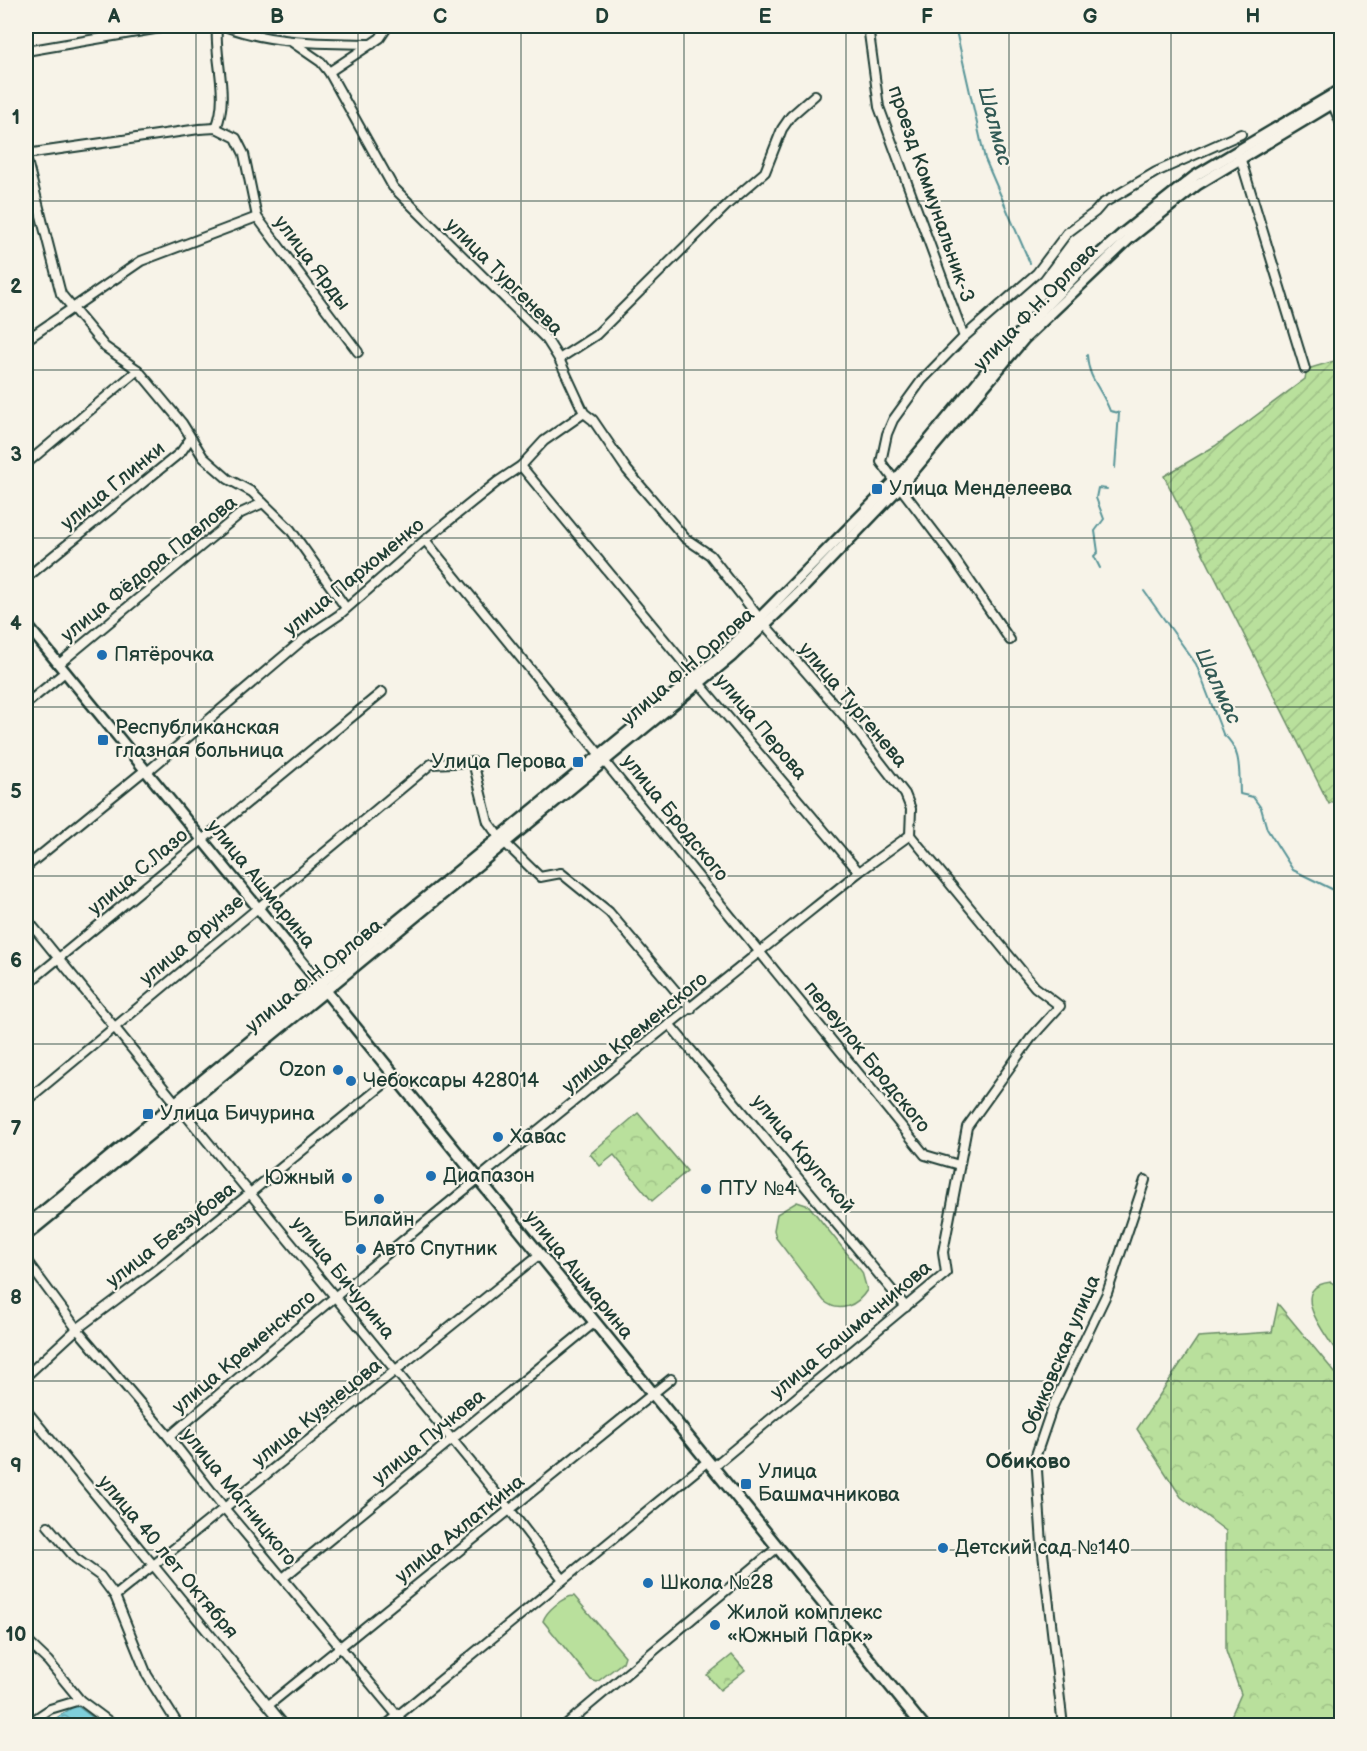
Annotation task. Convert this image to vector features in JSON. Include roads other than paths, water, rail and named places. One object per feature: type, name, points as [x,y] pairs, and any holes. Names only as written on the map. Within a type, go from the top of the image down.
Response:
[{"type":"main road","name":"улица Ашмарина","points":[[322,988],[923,1725]]},
{"type":"main road","name":"улица Ф.Н.Орлова","points":[[26,1226],[322,988]]},
{"type":"main road","name":"улица Ф.Н.Орлова","points":[[26,1235],[178,1105]]},
{"type":"street","points":[[26,51],[172,26]]},
{"type":"street","points":[[217,26],[217,62],[223,103],[222,114],[216,128],[26,155],[61,294],[105,347],[138,370],[182,423],[203,457],[228,479],[252,492],[290,529],[346,608]]},
{"type":"street","points":[[224,26],[252,36],[292,42],[372,44]]},
{"type":"street","points":[[329,72],[380,38],[388,26]]},
{"type":"street","name":"проезд Коммунальник-3","points":[[868,26],[879,106],[964,337]]},
{"type":"street","name":"улица Тургенева","points":[[292,42],[321,62],[329,72],[393,187],[528,319],[559,358],[584,413],[593,420],[627,470],[690,543],[710,555],[905,794],[911,809],[910,835]]},
{"type":"street","name":"улица Ф.Н.Орлова","points":[[322,988],[698,681],[763,622],[897,484],[1024,339],[1085,279],[1165,208],[1238,153],[1341,89]]},
{"type":"street","points":[[559,358],[596,335],[729,203],[761,177],[782,129],[791,117],[815,95]]},
{"type":"street","name":"улица Ф.Н.Орлова","points":[[1248,147],[1341,98]]},
{"type":"street","points":[[1332,103],[1341,126]]},
{"type":"street","name":"улица Ярды","points":[[216,128],[229,134],[240,144],[257,217],[358,352]]},
{"type":"street","points":[[26,132],[26,146]]},
{"type":"street","points":[[1010,640],[954,558],[881,462],[887,434],[893,420],[922,380],[964,337],[1037,273],[1058,243],[1102,204],[1156,172],[1241,134]]},
{"type":"street","points":[[1238,153],[1276,267],[1305,369]]},
{"type":"street","points":[[26,340],[155,253],[257,217]]},
{"type":"street","points":[[26,464],[138,370]]},
{"type":"street","name":"улица Пархоменко","points":[[26,867],[146,771],[305,638],[346,608],[496,482],[521,466],[530,453],[584,413]]},
{"type":"street","name":"улица Глинки","points":[[26,578],[181,453],[190,439]]},
{"type":"street","name":"улица Перова","points":[[521,466],[859,872]]},
{"type":"street","name":"улица Фёдора Павлова","points":[[59,664],[241,513],[263,503]]},
{"type":"street","name":"улица Бродского","points":[[425,540],[760,951]]},
{"type":"street","name":"улица Ашмарина","points":[[26,624],[322,988]]},
{"type":"street","name":"улица Фёдора Павлова","points":[[26,704],[65,672]]},
{"type":"street","name":"улица С.Лазо","points":[[26,985],[382,692]]},
{"type":"street","name":"улица Фрунзе","points":[[26,1101],[256,906],[431,764],[473,762],[488,822],[502,840]]},
{"type":"street","name":"улица Кременского","points":[[169,1437],[366,1269],[859,872],[910,835]]},
{"type":"street","name":"улица Башмачникова","points":[[385,1725],[562,1578],[710,1464],[946,1273],[943,1252],[964,1134],[1031,1038],[1060,1006],[1035,987],[910,835]]},
{"type":"street","points":[[502,840],[540,877],[561,873],[609,912],[691,1009]]},
{"type":"street","name":"улица Бичурина","points":[[26,918],[113,1028],[252,1192],[333,1298],[510,1510],[562,1578]]},
{"type":"street","name":"переулок Бродского","points":[[760,951],[925,1155],[959,1165]]},
{"type":"street","name":"улица Крупской","points":[[670,1025],[906,1307]]},
{"type":"street","name":"улица Беззубова","points":[[26,1376],[77,1329],[153,1272],[394,1076]]},
{"type":"street","name":"Обиковская улица","points":[[1063,1725],[1042,1545],[1036,1455],[1052,1408],[1107,1293],[1145,1180]]},
{"type":"street","name":"улица Кузнецова","points":[[115,1596],[540,1254]]},
{"type":"street","name":"улица Магницкого","points":[[26,1260],[77,1329],[406,1725]]},
{"type":"street","name":"улица Пучкова","points":[[283,1578],[595,1322]]},
{"type":"street","name":"улица Ахлаткина","points":[[270,1704],[671,1379]]},
{"type":"street","name":"улица 40 лет Октября","points":[[26,1410],[285,1725]]},
{"type":"street","points":[[48,1526],[75,1558],[100,1576],[115,1596],[147,1675],[179,1725]]},
{"type":"street","points":[[564,1725],[778,1547]]},
{"type":"street","points":[[26,1640],[48,1661],[80,1700],[115,1725]]},
{"type":"street","points":[[26,1725],[51,1709],[80,1700]]},
{"type":"water","points":[[76,1705],[103,1725],[45,1725],[49,1723]]},
{"type":"waterway","name":"Шалмас","points":[[955,26],[985,159],[1030,263]]},
{"type":"waterway","name":"Шалмас","points":[[1087,355],[1090,371],[1110,411],[1119,413],[1115,468]]},
{"type":"waterway","name":"Шалмас","points":[[1100,568],[1094,556],[1098,552],[1095,531],[1104,519],[1096,498],[1098,488],[1107,489]]},
{"type":"waterway","name":"Шалмас","points":[[1144,591],[1196,664],[1223,734],[1234,747],[1239,769],[1240,794],[1253,797],[1261,808],[1267,829],[1293,870],[1342,894]]},
{"type":"waterway","points":[[26,1697],[28,1701]]},
{"type":"place","name":"Улица Менделеева","points":[[877,489]]},
{"type":"place","name":"Пятёрочка","points":[[102,655]]},
{"type":"place","name":"Республиканская глазная больница","points":[[103,740]]},
{"type":"place","name":"Улица Перова","points":[[578,762]]},
{"type":"place","name":"Ozon","points":[[338,1070]]},
{"type":"place","name":"Чебоксары 428014","points":[[351,1081]]},
{"type":"place","name":"Улица Бичурина","points":[[148,1114]]},
{"type":"place","name":"Хавас","points":[[498,1137]]},
{"type":"place","name":"Диапазон","points":[[431,1176]]},
{"type":"place","name":"Южный","points":[[347,1178]]},
{"type":"place","name":"ПТУ №4","points":[[706,1189]]},
{"type":"place","name":"Билайн","points":[[379,1199]]},
{"type":"place","name":"Авто Спутник","points":[[361,1249]]},
{"type":"place","name":"Улица Башмачникова","points":[[746,1484]]},
{"type":"place","name":"Детский сад №140","points":[[943,1548]]},
{"type":"place","name":"Школа №28","points":[[648,1583]]},
{"type":"place","name":"Жилой комплекс «Южный Парк»","points":[[715,1625]]},
{"type":"district","name":"Обиково","points":[[1028,1461]]}]
